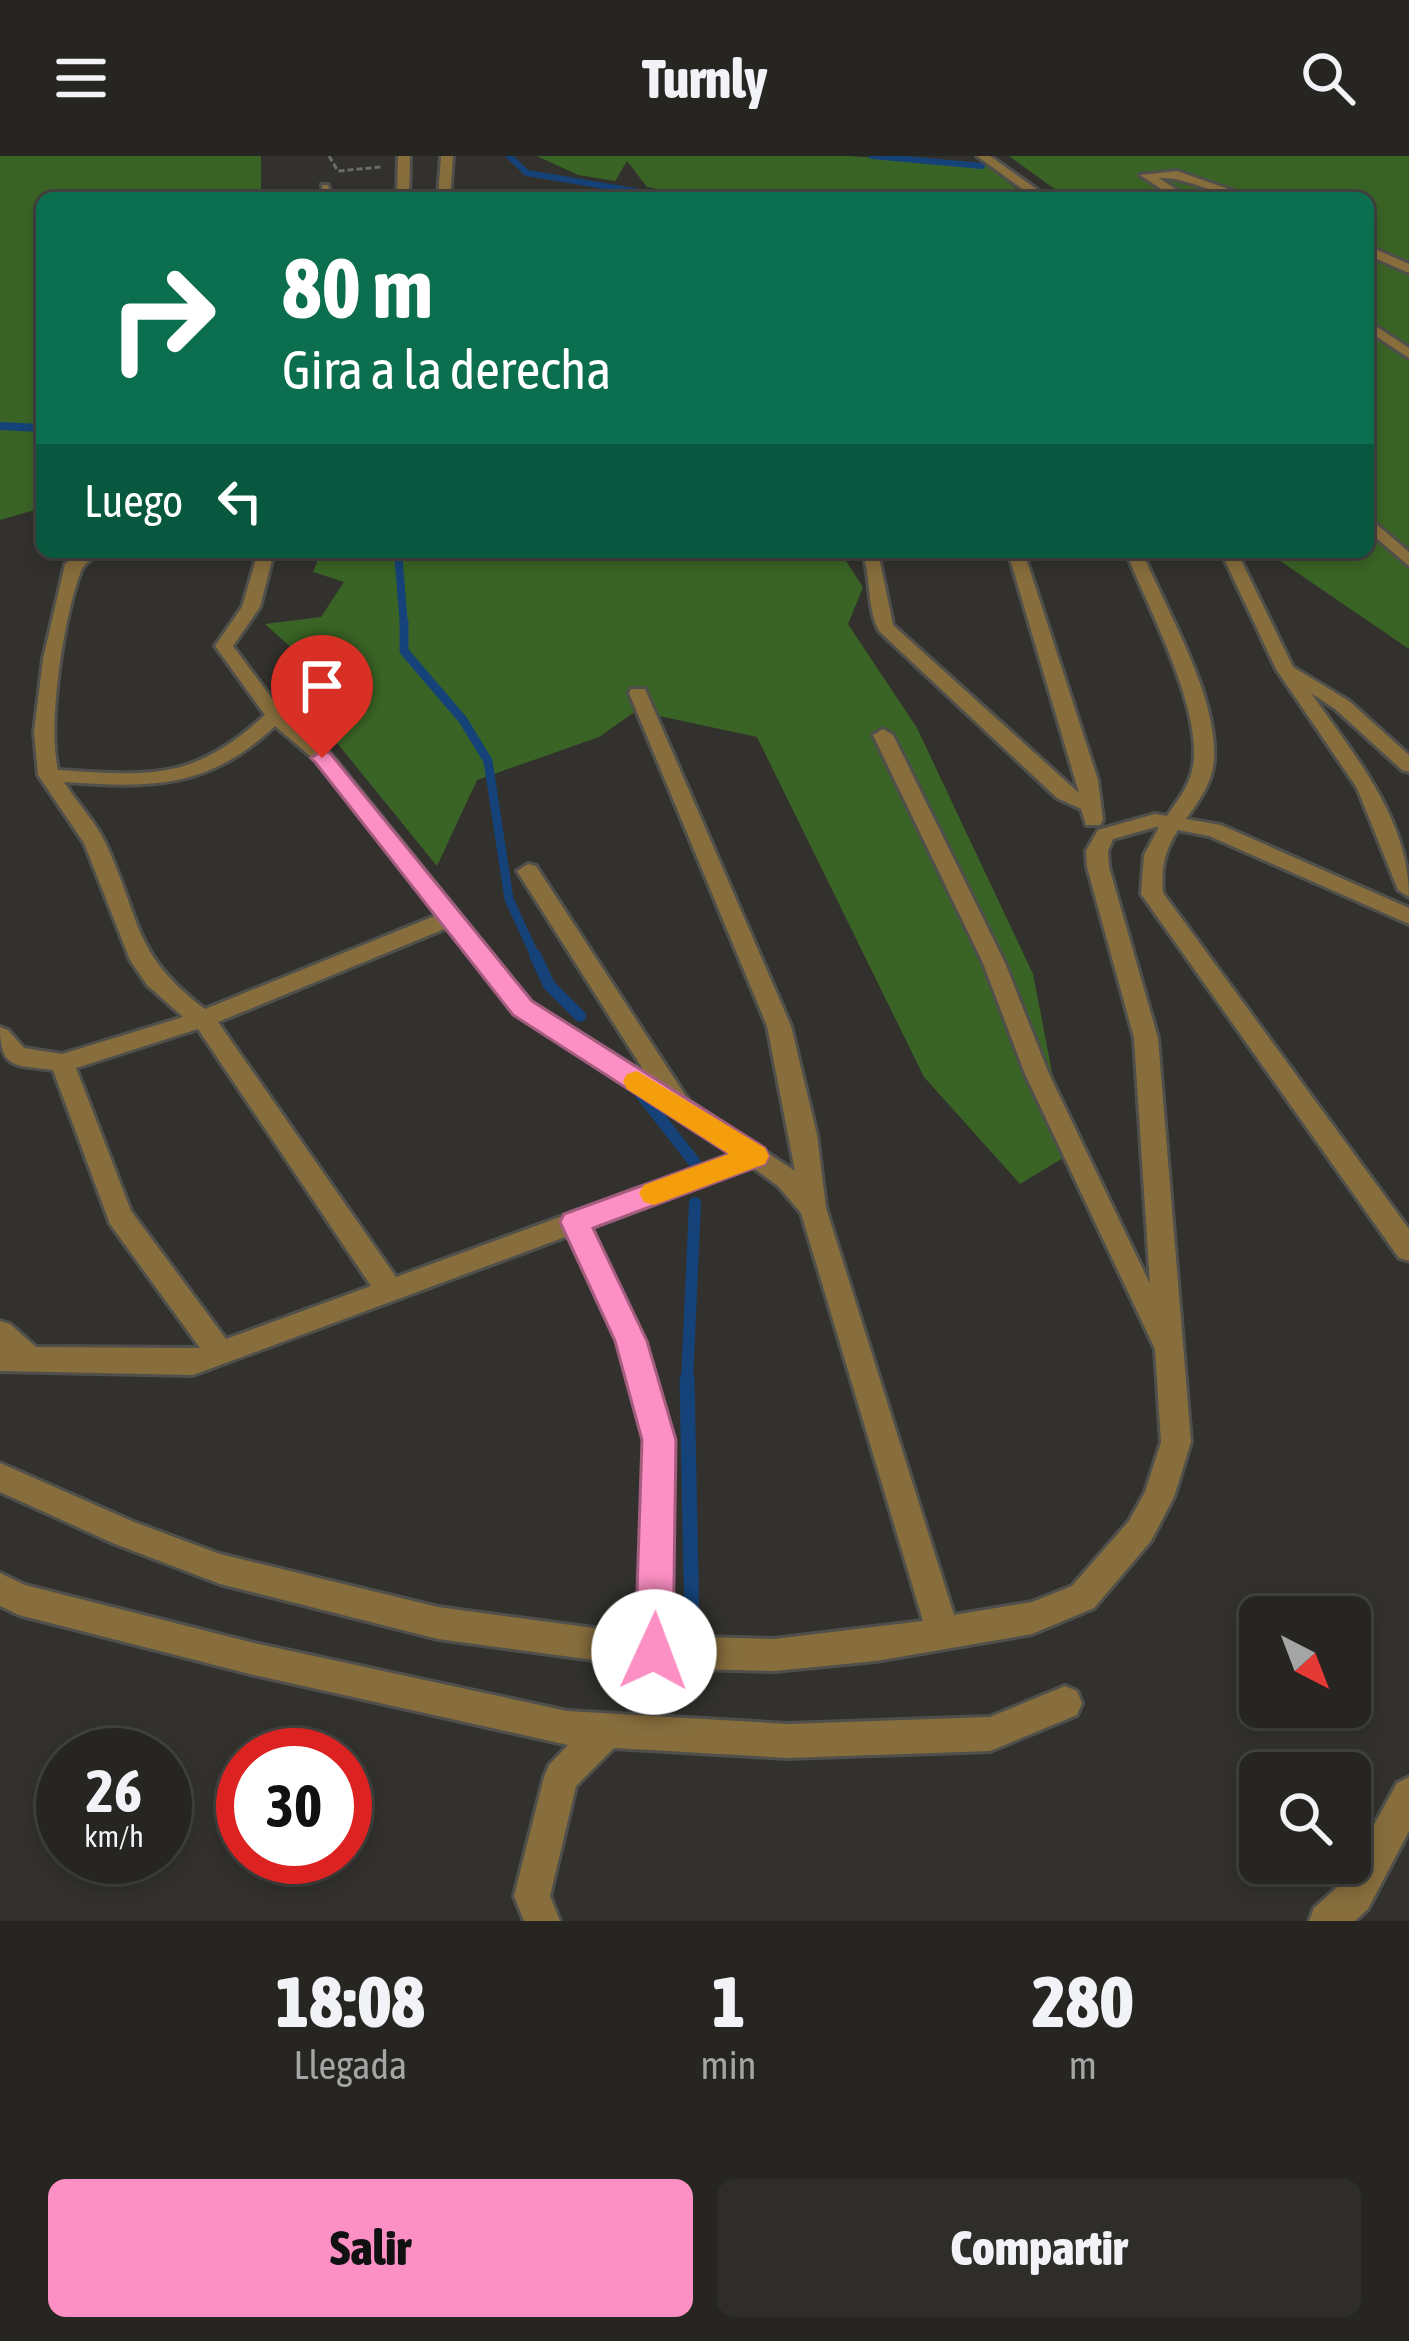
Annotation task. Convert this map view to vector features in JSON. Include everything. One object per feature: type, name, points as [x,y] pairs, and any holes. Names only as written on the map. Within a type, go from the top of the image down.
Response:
[{"type":"street","points":[[445,192],[447,156]]},
{"type":"street","points":[[983,156],[1034,192]]},
{"type":"street","points":[[403,160],[403,192]]},
{"type":"street","points":[[1173,192],[1146,175],[1177,174],[1227,192]]},
{"type":"street","points":[[1374,253],[1409,269]]},
{"type":"street","points":[[1374,329],[1409,355]]},
{"type":"street","points":[[1374,528],[1409,561]]},
{"type":"street","points":[[82,558],[74,564],[47,696],[44,751],[48,775],[94,840],[124,932],[142,962],[163,992],[202,1019],[390,1291]]},
{"type":"street","points":[[264,558],[251,607],[224,646],[275,716],[322,758],[523,1008],[755,1156],[787,1179],[813,1208]]},
{"type":"street","points":[[873,558],[881,576],[879,616],[885,627],[1064,794],[1091,806]]},
{"type":"street","points":[[1018,558],[1088,780],[1093,824],[1105,835]]},
{"type":"street","points":[[1136,558],[1202,736],[1201,778],[1150,860],[1152,895],[1409,1250]]},
{"type":"street","points":[[1232,558],[1285,668],[1367,788],[1409,890]]},
{"type":"street","points":[[1285,668],[1342,705],[1409,766]]},
{"type":"street","points":[[638,693],[779,1026],[804,1135],[813,1208],[943,1633]]},
{"type":"street","points":[[48,775],[103,779],[183,774],[219,762],[275,716]]},
{"type":"street","points":[[883,735],[994,963],[1037,1074],[1172,1358]]},
{"type":"street","points":[[1105,835],[1171,820],[1234,836],[1409,917]]},
{"type":"street","points":[[0,1477],[126,1534],[220,1569],[438,1623],[654,1652],[774,1655],[1032,1618],[1084,1597],[1112,1568],[1159,1497],[1176,1442],[1147,1038],[1098,867],[1097,851],[1105,835]]},
{"type":"street","points":[[528,871],[681,1110]]},
{"type":"street","points":[[0,1036],[16,1056],[62,1063],[202,1019],[449,919]]},
{"type":"street","points":[[62,1063],[119,1216],[220,1353]]},
{"type":"street","points":[[0,1333],[15,1360],[193,1363],[755,1156]]},
{"type":"street","points":[[575,1222],[631,1341],[659,1440],[654,1652]]},
{"type":"street","points":[[0,1588],[20,1599],[254,1659],[567,1728],[788,1741],[990,1734],[1065,1703]]},
{"type":"street","points":[[542,1921],[532,1896],[561,1777],[608,1730]]},
{"type":"street","points":[[1327,1921],[1355,1896],[1409,1795]]},
{"type":"path","points":[[329,156],[331,166],[345,172],[403,160]]},
{"type":"green space","points":[[0,156],[261,156],[261,192],[36,192],[36,510],[0,520]]},
{"type":"green space","points":[[537,156],[849,156],[987,166],[1020,192],[671,192],[647,187],[627,161],[615,181],[578,175]]},
{"type":"green space","points":[[1009,156],[1409,156],[1409,649],[1276,558],[1374,558],[1374,192],[1059,192]]},
{"type":"green space","points":[[319,558],[844,558],[863,587],[848,624],[917,728],[1033,974],[1068,1155],[1020,1184],[924,1077],[757,737],[636,711],[599,737],[477,780],[437,866],[302,700],[330,683],[265,624],[321,617],[344,582],[313,572]]},
{"type":"waterway","points":[[509,156],[527,173],[640,192]]},
{"type":"waterway","points":[[872,156],[982,166]]},
{"type":"waterway","points":[[0,426],[36,428]]},
{"type":"waterway","points":[[398,558],[404,625]]},
{"type":"waterway","points":[[404,625],[404,651],[463,720],[488,761],[509,899],[536,958]]},
{"type":"waterway","points":[[535,955],[549,985],[580,1016]]},
{"type":"waterway","points":[[634,1085],[695,1163]]},
{"type":"waterway","points":[[687,1381],[695,1203]]},
{"type":"waterway","points":[[687,1381],[692,1626]]},
{"type":"slow traffic","points":[[637,1081],[755,1156],[654,1193]]},
{"type":"route","points":[[322,758],[523,1008],[755,1156],[575,1222],[631,1341],[659,1440],[654,1652]]}]
